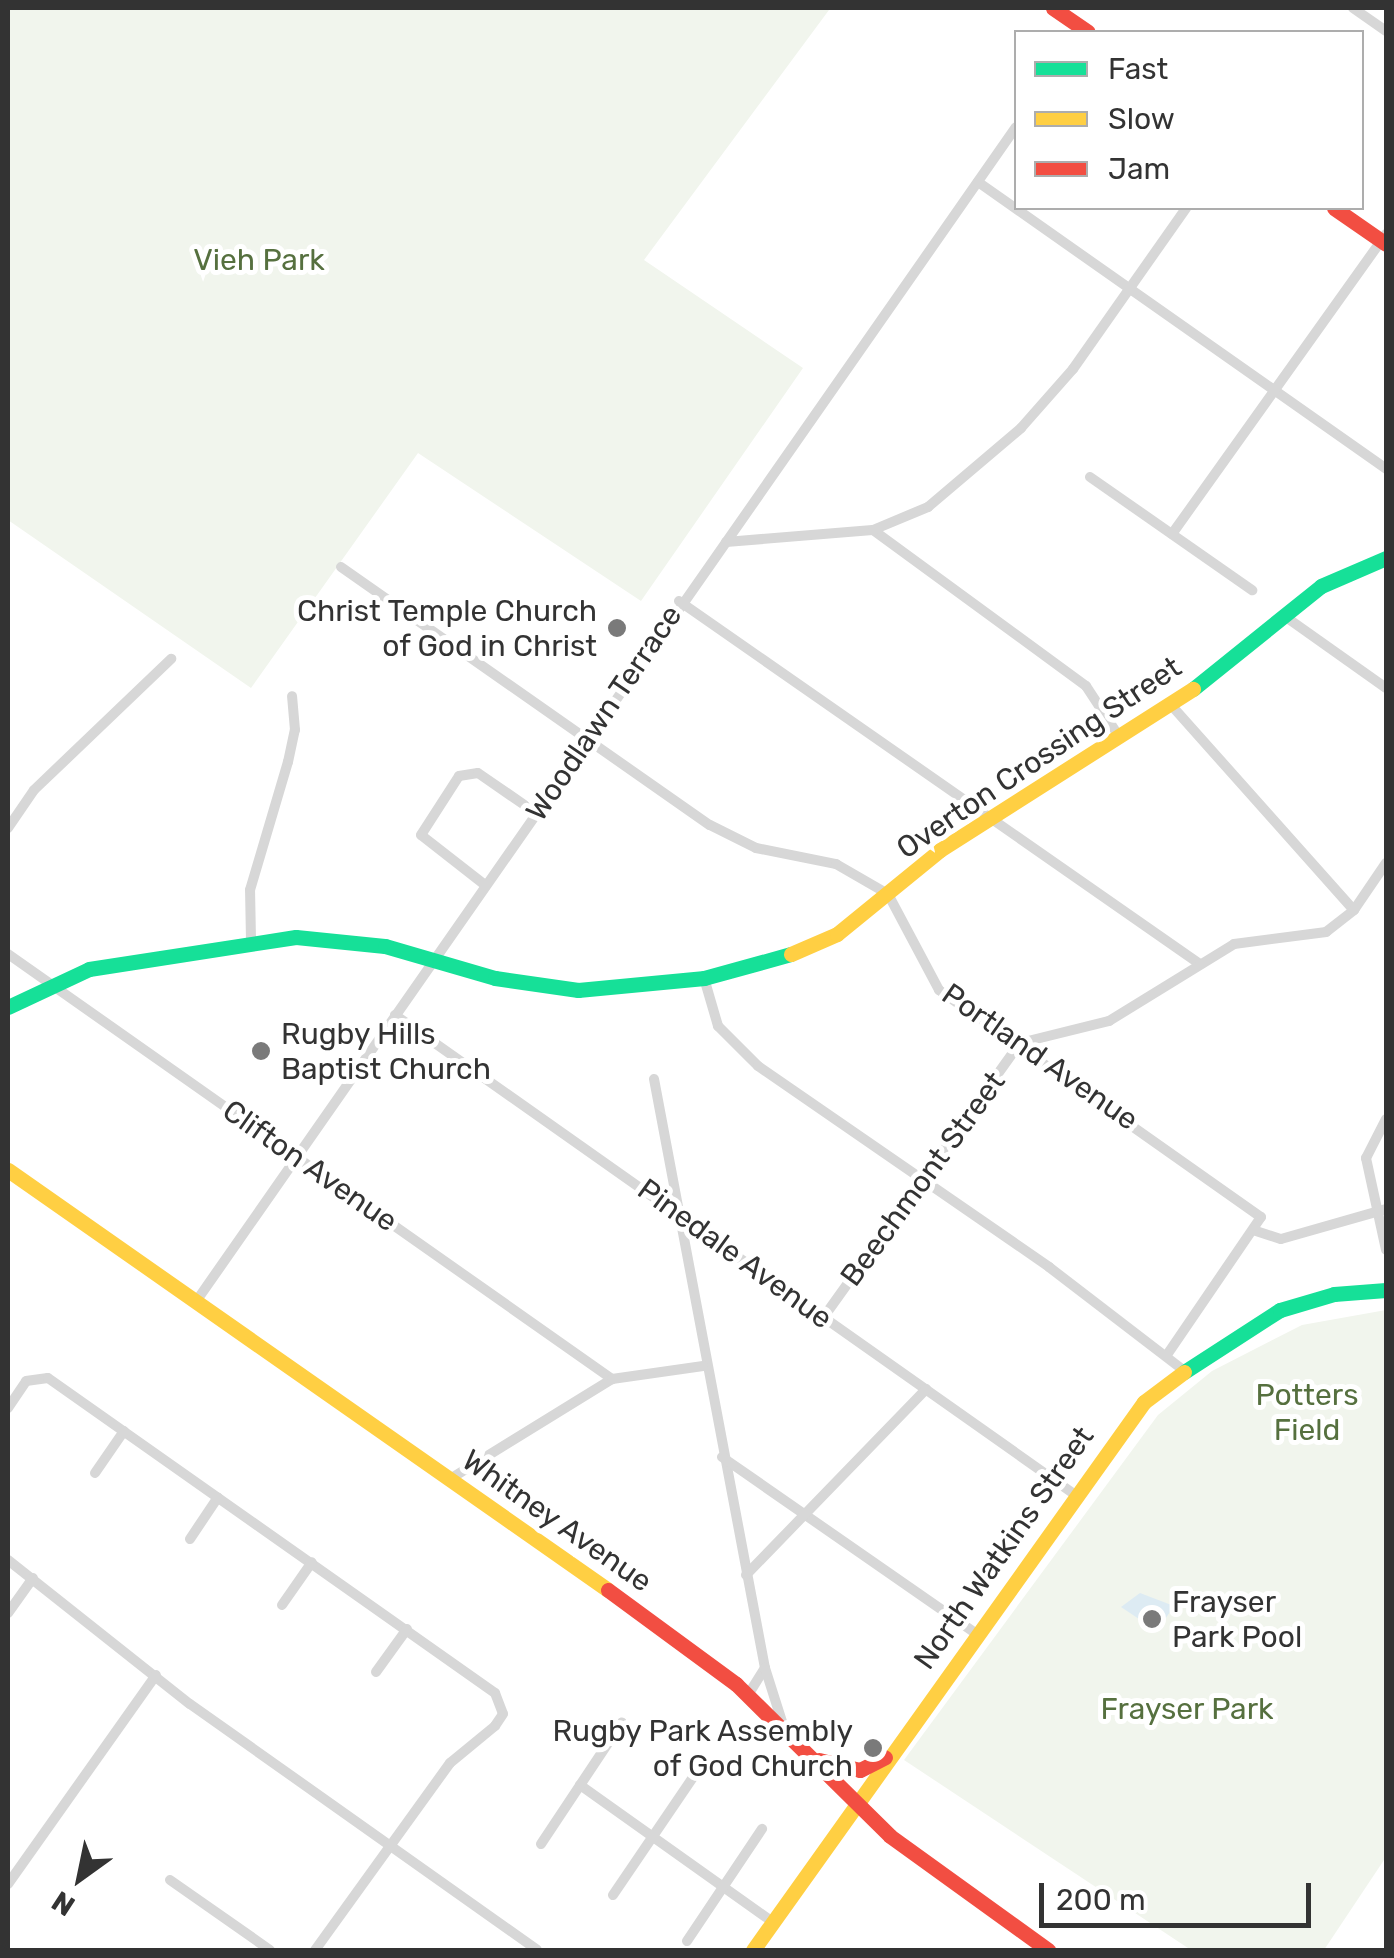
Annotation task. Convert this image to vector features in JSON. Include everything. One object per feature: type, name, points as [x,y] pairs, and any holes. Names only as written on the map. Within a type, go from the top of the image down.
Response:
[{"type":"main road","points":[[1054,8],[1082,30]]},
{"type":"main road","points":[[1337,210],[1385,239]]},
{"type":"main road","name":"Overton Crossing Street","points":[[8,1007],[51,985],[118,963],[251,940],[337,938],[434,958],[536,988],[621,990],[704,978],[808,948],[888,894],[940,850],[1172,706],[1283,614],[1330,581],[1386,558]]},
{"type":"main road","name":"Whitney Avenue","points":[[8,1170],[450,1479],[748,1694],[927,1867],[1048,1950]]},
{"type":"main road","name":"North Watkins Street","points":[[754,1950],[1074,1494],[1144,1402],[1183,1370],[1280,1310],[1334,1294],[1386,1290]]},
{"type":"main road","points":[[812,1756],[860,1770],[893,1752]]},
{"type":"street","points":[[1353,8],[1386,31]]},
{"type":"street","name":"Woodlawn Terrace","points":[[195,1302],[588,740],[679,601],[726,542],[1014,129]]},
{"type":"street","points":[[978,182],[1014,207]]},
{"type":"street","points":[[1018,210],[1386,469]]},
{"type":"street","points":[[726,542],[873,530],[928,508],[1021,428],[1130,289],[1185,210]]},
{"type":"street","points":[[1172,534],[1385,239]]},
{"type":"street","points":[[1090,477],[1252,590]]},
{"type":"street","points":[[873,530],[1086,686],[1120,738]]},
{"type":"street","points":[[341,566],[735,839],[836,864],[888,894]]},
{"type":"street","points":[[679,601],[1200,964]]},
{"type":"street","points":[[1283,614],[1386,688]]},
{"type":"street","points":[[8,828],[34,790],[171,659]]},
{"type":"street","points":[[251,940],[250,890],[295,730],[292,696]]},
{"type":"street","points":[[1172,706],[1354,910]]},
{"type":"street","points":[[485,884],[422,835],[458,776],[478,773],[536,814]]},
{"type":"street","name":"Beechmont Street","points":[[823,1318],[1020,1043],[1109,1021],[1200,964],[1244,942],[1326,932],[1354,910],[1386,863]]},
{"type":"street","name":"Portland Avenue","points":[[888,894],[938,990],[1020,1043],[1261,1217],[1252,1230]]},
{"type":"street","name":"Clifton Avenue","points":[[8,954],[612,1379]]},
{"type":"street","points":[[704,978],[707,1005],[730,1042],[1183,1370]]},
{"type":"street","name":"Pinedale Avenue","points":[[395,1015],[1074,1494]]},
{"type":"street","points":[[654,1079],[703,1366],[766,1668],[785,1729]]},
{"type":"street","points":[[1386,1119],[1366,1158],[1384,1210],[1386,1250]]},
{"type":"street","points":[[1167,1355],[1252,1230],[1282,1239],[1384,1210]]},
{"type":"street","points":[[450,1479],[612,1379],[703,1366]]},
{"type":"street","points":[[8,1408],[36,1375],[124,1431],[495,1692],[503,1714],[450,1763],[315,1950]]},
{"type":"street","points":[[746,1574],[807,1516],[926,1390]]},
{"type":"street","points":[[95,1473],[124,1431]]},
{"type":"street","points":[[722,1457],[977,1634]]},
{"type":"street","points":[[190,1539],[218,1497]]},
{"type":"street","points":[[8,1560],[156,1675],[537,1950]]},
{"type":"street","points":[[282,1605],[312,1562]]},
{"type":"street","points":[[8,1613],[33,1578]]},
{"type":"street","points":[[376,1672],[408,1629]]},
{"type":"street","points":[[748,1694],[766,1668]]},
{"type":"street","points":[[8,1884],[156,1675]]},
{"type":"street","points":[[540,1844],[622,1722]]},
{"type":"street","points":[[613,1894],[698,1770]]},
{"type":"street","points":[[580,1785],[773,1922]]},
{"type":"street","points":[[687,1942],[762,1829]]},
{"type":"street","points":[[170,1880],[270,1950]]},
{"type":"green space","name":"Vieh Park","points":[[8,8],[829,10],[644,260],[803,368],[641,601],[418,453],[251,688],[8,520]]},
{"type":"green space","name":"Frayser Park","points":[[1386,1310],[1386,1857],[1324,1950],[1191,1950],[904,1760],[1158,1415],[1212,1371],[1302,1325]]},
{"type":"shaded area","name":"Frayser Park Pool","points":[[1140,1593],[1174,1606],[1157,1631],[1121,1607]]},
{"type":"traffic: fast","points":[[1193,689],[1321,586],[1386,558]]},
{"type":"traffic: fast","points":[[8,1007],[89,969],[296,937],[385,946],[495,978],[578,990],[704,978],[791,954]]},
{"type":"traffic: fast","points":[[1184,1372],[1280,1310],[1334,1294],[1386,1290]]},
{"type":"traffic: slow","points":[[791,954],[837,934],[940,850],[1193,689]]},
{"type":"traffic: slow","points":[[8,1170],[608,1590]]},
{"type":"traffic: slow","points":[[753,1950],[1144,1402],[1184,1372]]},
{"type":"traffic: jam","points":[[1053,8],[1085,30]]},
{"type":"traffic: jam","points":[[1337,210],[1386,244]]},
{"type":"traffic: jam","points":[[608,1590],[736,1684],[890,1836],[1048,1950]]},
{"type":"traffic: jam","points":[[819,1760],[860,1770],[885,1757]]},
{"type":"place","name":"Christ Temple Church of God in Christ","points":[[617,628]]},
{"type":"place","name":"Rugby Hills Baptist Church","points":[[261,1051]]},
{"type":"place","name":"Frayser Park Pool","points":[[1152,1619]]},
{"type":"place","name":"Rugby Park Assembly of God Church","points":[[873,1748]]},
{"type":"park label","name":"Potters Field","points":[[1307,1412]]}]
